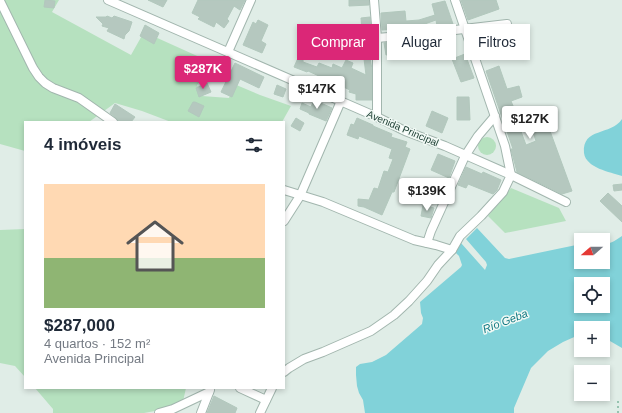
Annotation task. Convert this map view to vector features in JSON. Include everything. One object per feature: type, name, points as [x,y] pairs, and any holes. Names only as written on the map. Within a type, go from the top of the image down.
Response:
[{"type":"street","name":"Avenida Principal","points":[[108,0],[377,117],[405,131],[445,146],[566,202]]},
{"type":"street","points":[[228,52],[250,0]]},
{"type":"street","points":[[374,0],[376,24]]},
{"type":"street","points":[[455,0],[464,25]]},
{"type":"street","points":[[0,1],[33,68],[39,77],[53,88],[79,98],[112,121]]},
{"type":"street","points":[[379,38],[464,28]]},
{"type":"street","points":[[377,60],[377,117]]},
{"type":"street","points":[[285,371],[304,358],[371,332],[382,325],[417,292],[452,250],[460,236],[481,216],[502,192],[511,176],[505,146],[476,60]]},
{"type":"street","points":[[285,220],[300,196],[341,102]]},
{"type":"street","points":[[427,243],[431,230],[465,156],[478,136],[495,116]]},
{"type":"street","points":[[285,190],[323,202],[414,240],[452,250]]},
{"type":"street","points":[[242,389],[266,400]]},
{"type":"street","points":[[260,413],[272,389]]},
{"type":"street","points":[[159,413],[210,390]]},
{"type":"street","points":[[201,413],[210,390]]},
{"type":"path","points":[[618,400],[618,413]]},
{"type":"green space","points":[[0,0],[59,0],[52,12],[131,55],[144,32],[215,64],[197,85],[202,96],[229,98],[234,84],[291,106],[283,121],[168,121],[115,103],[90,121],[24,121],[24,151],[0,144]]},
{"type":"green space","points":[[483,137],[491,137],[496,142],[494,153],[491,155],[483,155],[478,150],[478,142]]},
{"type":"green space","points":[[511,188],[559,208],[566,221],[505,233],[488,216]]},
{"type":"green space","points":[[24,229],[24,376],[15,366],[0,363],[0,230]]},
{"type":"green space","points":[[36,389],[186,389],[182,406],[144,413],[53,413],[53,409]]},
{"type":"water","points":[[622,119],[622,176],[594,166],[589,162],[584,153],[585,145],[592,135],[611,128]]},
{"type":"water","name":"Río Geba","points":[[477,228],[505,258],[509,259],[574,245],[574,269],[610,269],[610,243],[622,236],[622,348],[610,341],[610,321],[574,321],[574,337],[548,351],[531,368],[514,408],[514,413],[365,413],[363,400],[357,386],[356,367],[360,364],[372,362],[386,355],[422,324],[423,318],[420,302],[461,267],[462,265],[459,256],[453,250],[461,243],[485,270],[487,265],[466,239]]},
{"type":"building","points":[[45,0],[55,1],[54,8],[44,7]]},
{"type":"building","points":[[148,0],[167,0],[163,7]]},
{"type":"building","points":[[198,0],[245,0],[240,10],[234,6],[227,19],[229,21],[224,28],[216,22],[214,27],[198,19],[200,17],[192,13]]},
{"type":"building","points":[[349,0],[369,0],[369,5],[349,6]]},
{"type":"building","points":[[461,0],[496,0],[499,9],[468,20]]},
{"type":"building","points":[[445,1],[453,24],[437,24],[436,20],[425,24],[387,24],[387,30],[382,30],[381,13],[405,11],[406,21],[419,20],[435,15],[432,4]]},
{"type":"building","points":[[107,16],[112,18],[114,16],[132,22],[124,39],[107,31],[109,28],[102,26],[103,24],[96,17]]},
{"type":"building","points":[[370,17],[370,24],[361,24],[361,18]]},
{"type":"building","points":[[258,20],[268,25],[261,41],[266,44],[262,53],[243,45],[253,22],[256,24]]},
{"type":"building","points":[[145,25],[159,33],[154,44],[140,36]]},
{"type":"building","points":[[384,43],[387,43],[387,55],[386,55]]},
{"type":"building","points":[[464,54],[464,60],[467,60],[474,78],[461,82],[452,60],[456,60],[456,57]]},
{"type":"building","points":[[297,60],[303,60],[303,62],[317,67],[319,63],[332,68],[333,64],[342,68],[346,60],[353,63],[351,68],[366,75],[364,60],[370,60],[372,69],[372,100],[356,100],[356,94],[349,92],[350,90],[308,71],[307,72],[294,67]]},
{"type":"building","points":[[235,63],[264,77],[259,88],[240,79],[232,97],[221,92]]},
{"type":"building","points":[[499,66],[507,89],[519,86],[522,97],[511,101],[521,125],[519,126],[526,145],[536,141],[529,120],[547,114],[552,131],[550,131],[572,191],[562,194],[517,172],[511,149],[513,149],[486,71]]},
{"type":"building","points":[[207,83],[211,92],[199,97],[196,88]]},
{"type":"building","points":[[277,85],[286,89],[283,97],[274,94]]},
{"type":"building","points":[[457,97],[469,97],[470,120],[457,120]]},
{"type":"building","points":[[314,100],[332,108],[326,121],[300,109],[302,103],[311,107]]},
{"type":"building","points":[[193,102],[204,106],[199,117],[188,111]]},
{"type":"building","points":[[115,104],[135,117],[132,121],[118,121],[110,113]]},
{"type":"building","points":[[432,111],[448,118],[442,133],[426,126]]},
{"type":"building","points":[[296,118],[304,123],[300,131],[291,126]]},
{"type":"building","points":[[357,118],[392,134],[391,137],[407,142],[405,147],[410,149],[394,192],[392,192],[382,215],[358,206],[358,199],[369,200],[374,188],[378,189],[384,171],[388,172],[393,159],[389,158],[392,149],[359,136],[358,139],[347,135],[351,124],[354,125]]},
{"type":"building","points":[[438,154],[455,161],[449,178],[431,170]]},
{"type":"building","points":[[466,167],[482,174],[483,172],[501,180],[497,190],[493,194],[468,184],[466,188],[458,185]]},
{"type":"building","points":[[622,184],[622,190],[614,191],[613,185]]},
{"type":"building","points":[[608,193],[622,206],[622,222],[600,201]]},
{"type":"building","points":[[423,205],[434,208],[431,218],[421,216]]},
{"type":"building","points":[[214,396],[237,408],[235,413],[207,413]]}]
